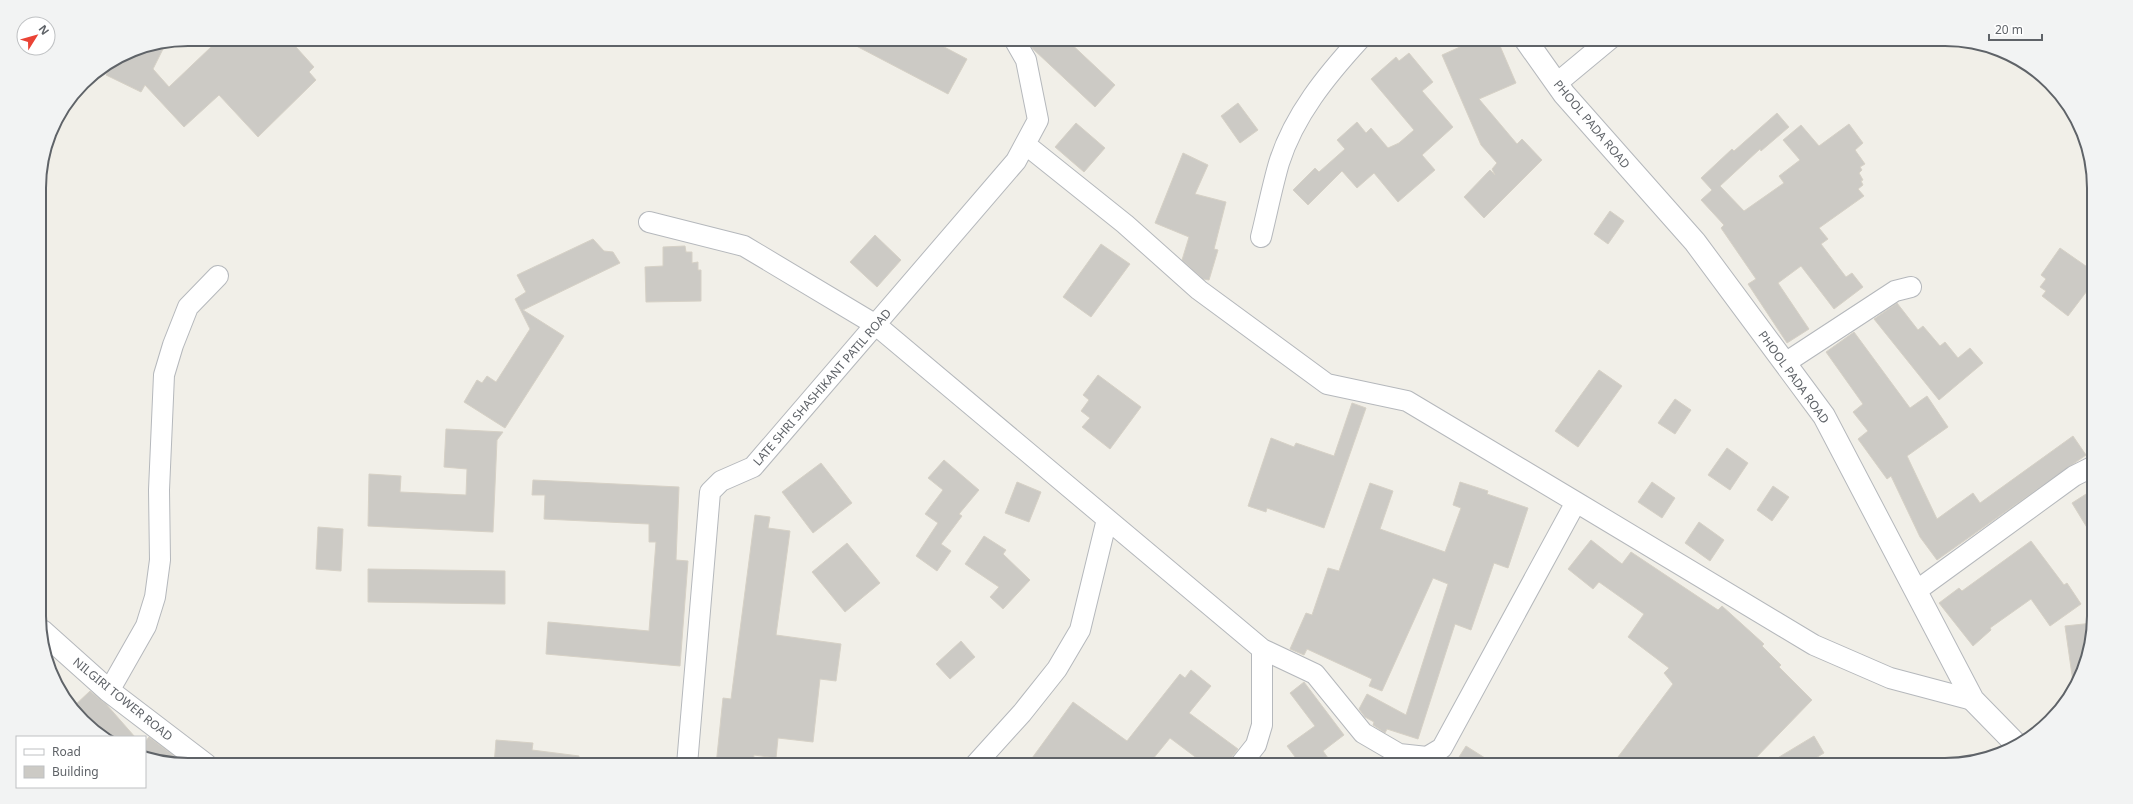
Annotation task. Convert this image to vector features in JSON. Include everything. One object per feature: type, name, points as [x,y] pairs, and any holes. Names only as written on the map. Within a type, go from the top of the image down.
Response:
[{"type":"street","name":"LATE SHRI SHASHIKANT PATIL ROAD","points":[[688,758],[710,492],[721,481],[753,467],[1016,161],[1038,120],[1026,60],[1018,46]]},
{"type":"street","points":[[1261,237],[1279,162],[1296,124],[1328,74],[1354,46]]},
{"type":"street","name":"PHOOL PADA ROAD","points":[[1530,46],[1564,94],[1695,242],[1824,416],[1973,700],[2012,741]]},
{"type":"street","points":[[1557,83],[1602,46]]},
{"type":"street","points":[[1025,144],[1125,224],[1199,290],[1327,384],[1408,401],[1814,645],[1890,678],[1973,700]]},
{"type":"street","points":[[649,222],[744,246],[876,325],[1262,649],[1315,674],[1363,733],[1399,754],[1427,757],[1442,748],[1576,502]]},
{"type":"street","points":[[109,691],[146,626],[155,597],[160,560],[159,490],[164,375],[173,345],[188,307],[218,276]]},
{"type":"street","points":[[1784,363],[1895,290],[1911,287]]},
{"type":"street","points":[[1916,591],[2074,476],[2087,470]]},
{"type":"street","points":[[981,758],[1057,669],[1080,630],[1107,519]]},
{"type":"street","name":"NILGIRI TOWER ROAD","points":[[47,636],[109,691],[197,758]]},
{"type":"street","points":[[1246,758],[1256,745],[1262,725],[1262,649]]},
{"type":"building","points":[[210,46],[297,46],[296,47],[314,67],[309,72],[316,80],[258,137],[219,95],[184,127],[145,85],[141,92],[106,75],[108,70],[125,61],[163,48],[153,69],[169,87],[211,47]]},
{"type":"building","points":[[856,46],[942,46],[967,59],[948,94]]},
{"type":"building","points":[[1031,46],[1073,46],[1115,85],[1095,107]]},
{"type":"building","points":[[1462,46],[1500,46],[1516,83],[1479,99],[1517,144],[1522,139],[1542,160],[1484,218],[1464,197],[1490,170],[1495,175],[1492,169],[1497,163],[1481,145],[1442,55]]},
{"type":"building","points":[[1409,53],[1433,82],[1422,91],[1453,127],[1422,155],[1435,170],[1398,202],[1374,173],[1357,188],[1342,171],[1308,205],[1293,190],[1315,168],[1319,172],[1345,149],[1337,140],[1357,122],[1366,133],[1371,128],[1388,148],[1399,143],[1414,130],[1371,79],[1396,57],[1399,61]]},
{"type":"building","points":[[1238,103],[1258,130],[1240,143],[1221,116]]},
{"type":"building","points":[[1777,113],[1789,127],[1761,151],[1760,149],[1720,186],[1744,211],[1784,183],[1779,176],[1800,160],[1783,140],[1801,125],[1819,146],[1849,124],[1863,143],[1855,150],[1865,164],[1860,167],[1862,170],[1859,173],[1863,180],[1861,181],[1863,185],[1858,189],[1864,196],[1819,228],[1828,239],[1821,244],[1846,277],[1852,273],[1863,287],[1834,309],[1801,266],[1778,283],[1809,329],[1787,343],[1748,284],[1756,279],[1721,228],[1724,225],[1701,200],[1712,190],[1701,178],[1732,149],[1734,151]]},
{"type":"building","points":[[1076,123],[1105,148],[1084,172],[1055,147]]},
{"type":"building","points":[[1183,153],[1208,165],[1195,194],[1226,202],[1214,249],[1218,250],[1209,280],[1203,279],[1182,260],[1189,237],[1155,223]]},
{"type":"building","points":[[1610,211],[1624,221],[1608,244],[1594,234]]},
{"type":"building","points":[[875,235],[901,260],[877,287],[850,262]]},
{"type":"building","points":[[593,239],[604,251],[613,252],[620,263],[523,310],[564,336],[505,428],[464,402],[477,380],[482,383],[487,376],[496,382],[530,329],[515,299],[526,292],[517,275]]},
{"type":"building","points":[[1101,244],[1130,264],[1091,317],[1063,297]]},
{"type":"building","points":[[685,246],[686,252],[692,252],[692,263],[698,262],[698,270],[701,270],[701,301],[646,302],[645,267],[663,266],[663,247]]},
{"type":"building","points":[[2060,248],[2087,267],[2087,291],[2068,316],[2042,296],[2046,291],[2040,287],[2046,279],[2041,275]]},
{"type":"building","points":[[1897,303],[1918,330],[1923,326],[1940,346],[1945,342],[1958,358],[1970,348],[1983,363],[1939,400],[1874,319]]},
{"type":"building","points":[[1854,332],[1910,408],[1927,396],[1948,427],[1907,456],[1937,519],[1973,493],[1980,503],[2073,436],[2086,455],[1937,560],[1920,537],[1891,476],[1887,479],[1858,439],[1868,431],[1853,412],[1863,404],[1826,352]]},
{"type":"building","points":[[1599,370],[1622,386],[1578,447],[1555,431]]},
{"type":"building","points":[[1098,375],[1141,407],[1110,449],[1082,427],[1090,418],[1081,411],[1089,400],[1083,395]]},
{"type":"building","points":[[1675,399],[1691,410],[1675,434],[1658,423]]},
{"type":"building","points":[[1352,403],[1366,408],[1324,528],[1267,508],[1266,512],[1248,506],[1271,438],[1294,447],[1296,443],[1334,456]]},
{"type":"building","points":[[446,429],[503,432],[497,440],[493,532],[368,526],[369,474],[401,476],[400,492],[466,495],[467,469],[444,467]]},
{"type":"building","points":[[1727,448],[1748,463],[1730,490],[1708,475]]},
{"type":"building","points":[[944,460],[979,490],[959,514],[962,516],[941,544],[951,551],[937,571],[916,556],[938,523],[925,514],[943,490],[928,478]]},
{"type":"building","points":[[821,463],[852,503],[813,533],[782,492]]},
{"type":"building","points":[[533,480],[679,487],[676,560],[688,561],[680,666],[546,654],[548,622],[649,631],[656,542],[649,542],[649,524],[544,519],[545,495],[532,495]]},
{"type":"building","points":[[1017,482],[1041,492],[1029,522],[1005,513]]},
{"type":"building","points":[[1460,482],[1488,491],[1487,494],[1528,508],[1508,568],[1494,563],[1471,630],[1455,624],[1418,739],[1387,729],[1385,733],[1373,725],[1374,722],[1365,717],[1359,709],[1367,694],[1406,715],[1448,584],[1433,578],[1382,691],[1369,686],[1372,679],[1307,649],[1304,655],[1290,649],[1306,613],[1312,615],[1328,568],[1339,571],[1370,483],[1393,491],[1380,529],[1445,552],[1461,508],[1453,505]]},
{"type":"building","points":[[1652,482],[1675,498],[1662,518],[1638,502]]},
{"type":"building","points":[[1773,486],[1789,497],[1772,521],[1757,510]]},
{"type":"building","points":[[2087,493],[2087,528],[2072,503]]},
{"type":"building","points":[[755,515],[770,517],[768,528],[790,531],[776,635],[841,644],[836,681],[820,679],[813,742],[778,738],[776,758],[754,755],[754,758],[717,758],[723,698],[731,699]]},
{"type":"building","points":[[1699,522],[1724,540],[1710,561],[1685,543]]},
{"type":"building","points":[[318,527],[343,529],[341,571],[316,569]]},
{"type":"building","points":[[984,536],[1006,550],[1003,554],[1030,580],[1003,609],[990,597],[999,587],[965,564]]},
{"type":"building","points":[[1591,540],[1622,564],[1631,552],[1718,610],[1722,606],[1764,644],[1762,646],[1781,665],[1779,667],[1812,700],[1756,758],[1617,758],[1673,684],[1664,673],[1669,668],[1628,637],[1644,614],[1599,582],[1593,589],[1568,569]]},
{"type":"building","points":[[2031,541],[2064,585],[2067,583],[2081,604],[2050,626],[2031,599],[1990,628],[1991,630],[1973,646],[1939,603],[1959,588],[1962,591]]},
{"type":"building","points":[[847,543],[880,583],[845,612],[812,572]]},
{"type":"building","points":[[368,569],[505,571],[505,604],[368,602]]},
{"type":"building","points":[[2087,624],[2082,652],[2072,678],[2065,626]]},
{"type":"building","points":[[961,641],[975,657],[950,679],[936,664]]},
{"type":"building","points":[[1191,670],[1211,686],[1189,713],[1238,749],[1231,758],[1197,758],[1170,738],[1154,758],[1032,758],[1073,702],[1127,741],[1180,674],[1185,678]]},
{"type":"building","points":[[1304,682],[1344,735],[1323,751],[1328,758],[1296,758],[1287,746],[1315,726],[1290,693]]},
{"type":"building","points":[[90,691],[106,704],[134,736],[112,736],[95,723],[76,704]]},
{"type":"building","points":[[1814,736],[1824,753],[1816,758],[1778,758]]},
{"type":"building","points":[[149,737],[177,758],[146,751],[146,741]]},
{"type":"building","points":[[496,740],[533,743],[532,750],[579,756],[579,758],[495,758]]},
{"type":"building","points":[[1466,746],[1485,758],[1458,758]]}]
